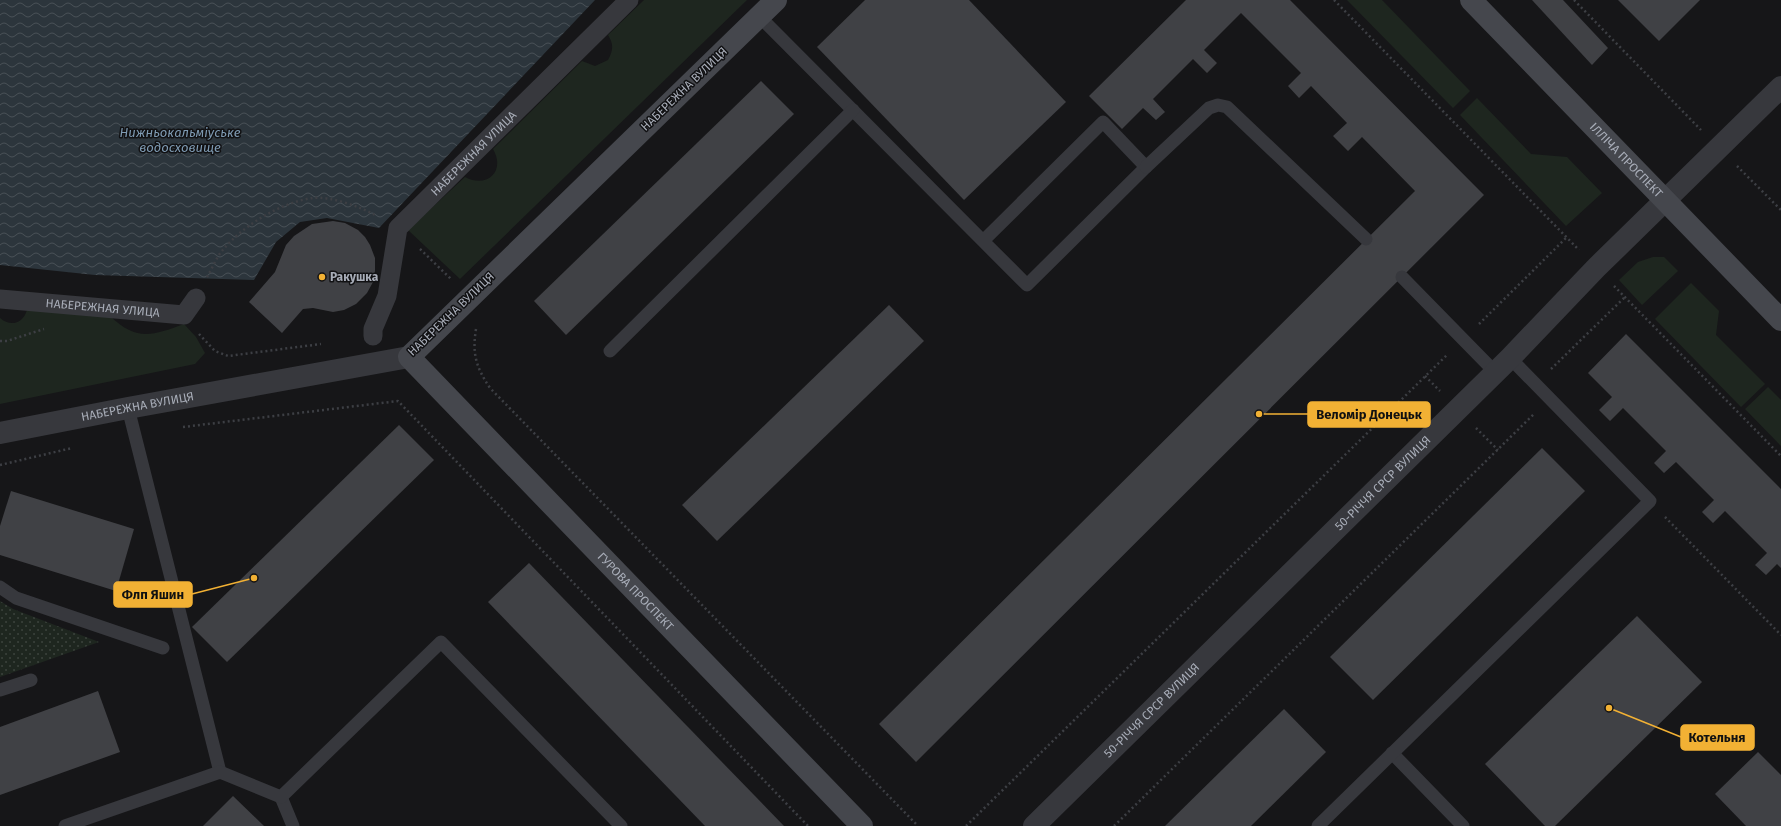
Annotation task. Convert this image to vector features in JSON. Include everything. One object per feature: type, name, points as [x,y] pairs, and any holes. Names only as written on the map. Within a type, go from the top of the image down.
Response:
[{"type":"main road","name":"НАБЕРЕЖНА ВУЛИЦЯ","points":[[409,357],[776,0]]},
{"type":"main road","name":"ІЛЛІЧА ПРОСПЕКТ","points":[[1471,0],[1781,320]]},
{"type":"main road","name":"ГУРОВА ПРОСПЕКТ","points":[[409,357],[862,826]]},
{"type":"street","name":"НАБЕРЕЖНАЯ УЛИЦА","points":[[394,226],[628,0]]},
{"type":"street","name":"50-РІЧЧЯ СРСР ВУЛИЦЯ","points":[[1034,826],[1502,365],[1596,268],[1718,147],[1781,87]]},
{"type":"street","points":[[373,336],[373,329],[386,296],[394,226]]},
{"type":"street","points":[[184,315],[196,298]]},
{"type":"street","name":"НАБЕРЕЖНАЯ УЛИЦА","points":[[0,299],[184,315]]},
{"type":"street","name":"НАБЕРЕЖНА ВУЛИЦЯ","points":[[0,433],[409,357]]},
{"type":"lane","points":[[759,16],[1027,285],[1146,167],[1210,108],[1218,105],[1227,107],[1366,239]]},
{"type":"lane","points":[[610,350],[853,110]]},
{"type":"lane","points":[[983,241],[1103,122],[1146,167]]},
{"type":"lane","points":[[1318,826],[1650,501],[1536,384],[1502,365],[1462,339],[1402,277]]},
{"type":"lane","points":[[128,408],[220,772]]},
{"type":"lane","points":[[0,587],[16,598],[163,648]]},
{"type":"lane","points":[[281,797],[442,642],[621,826]]},
{"type":"lane","points":[[0,690],[31,680]]},
{"type":"lane","points":[[1392,753],[1463,826]]},
{"type":"lane","points":[[65,826],[220,772],[281,797],[293,826]]},
{"type":"path","points":[[1334,0],[1781,456]]},
{"type":"path","points":[[1574,0],[1781,210]]},
{"type":"path","points":[[196,298],[222,251],[250,224],[284,206],[313,198],[331,200],[352,204],[374,214],[394,226],[483,310],[479,315],[474,346],[480,372],[490,388],[918,826]]},
{"type":"path","points":[[966,826],[1567,237]]},
{"type":"path","points":[[1536,384],[1625,296]]},
{"type":"path","points":[[184,315],[202,338],[215,350],[228,356],[329,343]]},
{"type":"path","points":[[1114,826],[1550,399]]},
{"type":"path","points":[[180,427],[398,401],[808,826]]},
{"type":"path","points":[[0,465],[74,447]]},
{"type":"path","points":[[1650,501],[1781,635]]},
{"type":"shaded area","points":[[644,0],[747,0],[460,279],[408,230],[465,177],[480,181],[492,176],[496,171],[497,164],[493,149],[582,61],[595,66],[608,60],[612,48],[608,35]]},
{"type":"shaded area","points":[[1347,0],[1382,0],[1470,91],[1453,108]]},
{"type":"shaded area","points":[[1477,98],[1531,154],[1567,157],[1602,193],[1566,226],[1460,115]]},
{"type":"shaded area","points":[[1653,257],[1664,257],[1678,271],[1642,305],[1619,280],[1638,262]]},
{"type":"shaded area","points":[[1691,283],[1719,311],[1716,335],[1765,384],[1741,407],[1655,319]]},
{"type":"shaded area","points":[[27,310],[110,316],[119,324],[128,329],[136,333],[145,334],[163,331],[184,324],[196,337],[205,353],[195,364],[0,404],[0,318],[8,323],[16,323],[25,315]]},
{"type":"shaded area","points":[[1768,387],[1781,400],[1781,446],[1745,409]]},
{"type":"shaded area","points":[[0,601],[13,609],[99,642],[0,677]]},
{"type":"water","name":"Нижньокальміуське водосховище","points":[[0,0],[595,0],[379,228],[327,218],[300,222],[276,242],[254,280],[95,275],[0,265]]},
{"type":"building","points":[[865,0],[969,0],[1066,102],[964,200],[817,47]]},
{"type":"building","points":[[1186,0],[1290,0],[1484,195],[916,762],[879,724],[1415,191],[1362,137],[1348,151],[1333,136],[1347,123],[1311,86],[1299,98],[1288,86],[1301,73],[1241,13],[1204,50],[1217,63],[1207,73],[1193,59],[1153,99],[1165,112],[1156,120],[1143,108],[1122,129],[1089,96]]},
{"type":"building","points":[[1532,0],[1563,0],[1608,48],[1592,65]]},
{"type":"building","points":[[1618,0],[1700,0],[1659,41]]},
{"type":"building","points":[[761,81],[794,114],[566,335],[534,301]]},
{"type":"building","name":"Ракушка","points":[[333,221],[345,223],[358,230],[365,237],[375,258],[373,282],[367,293],[356,304],[344,310],[333,312],[313,308],[303,309],[282,333],[249,302],[275,272],[286,245],[294,236],[312,224]]},
{"type":"building","points":[[889,305],[924,341],[717,541],[682,505]]},
{"type":"building","points":[[1626,334],[1781,489],[1781,568],[1777,564],[1766,575],[1755,565],[1767,553],[1725,511],[1713,523],[1702,512],[1714,500],[1676,462],[1664,473],[1654,463],[1666,451],[1623,408],[1610,421],[1599,410],[1612,397],[1588,373]]},
{"type":"building","points":[[399,425],[434,460],[227,662],[192,627]]},
{"type":"building","points":[[1542,448],[1585,491],[1373,700],[1330,657]]},
{"type":"building","points":[[11,491],[134,529],[116,591],[0,555],[0,526]]},
{"type":"building","points":[[529,563],[784,826],[705,826],[488,602]]},
{"type":"building","points":[[1637,616],[1702,682],[1555,826],[1545,826],[1485,764]]},
{"type":"building","points":[[98,691],[120,752],[0,795],[0,727]]},
{"type":"building","points":[[1284,709],[1326,752],[1251,826],[1165,826]]},
{"type":"building","points":[[1758,752],[1781,775],[1781,826],[1746,826],[1715,794]]},
{"type":"building","points":[[233,796],[264,826],[203,826]]},
{"type":"place","name":"Ракушка","points":[[322,277]]},
{"type":"place","name":"Веломір Донецьк","points":[[1259,414]]},
{"type":"place","name":"Флп Яшин","points":[[254,578]]},
{"type":"place","name":"Котельня","points":[[1609,708]]}]
